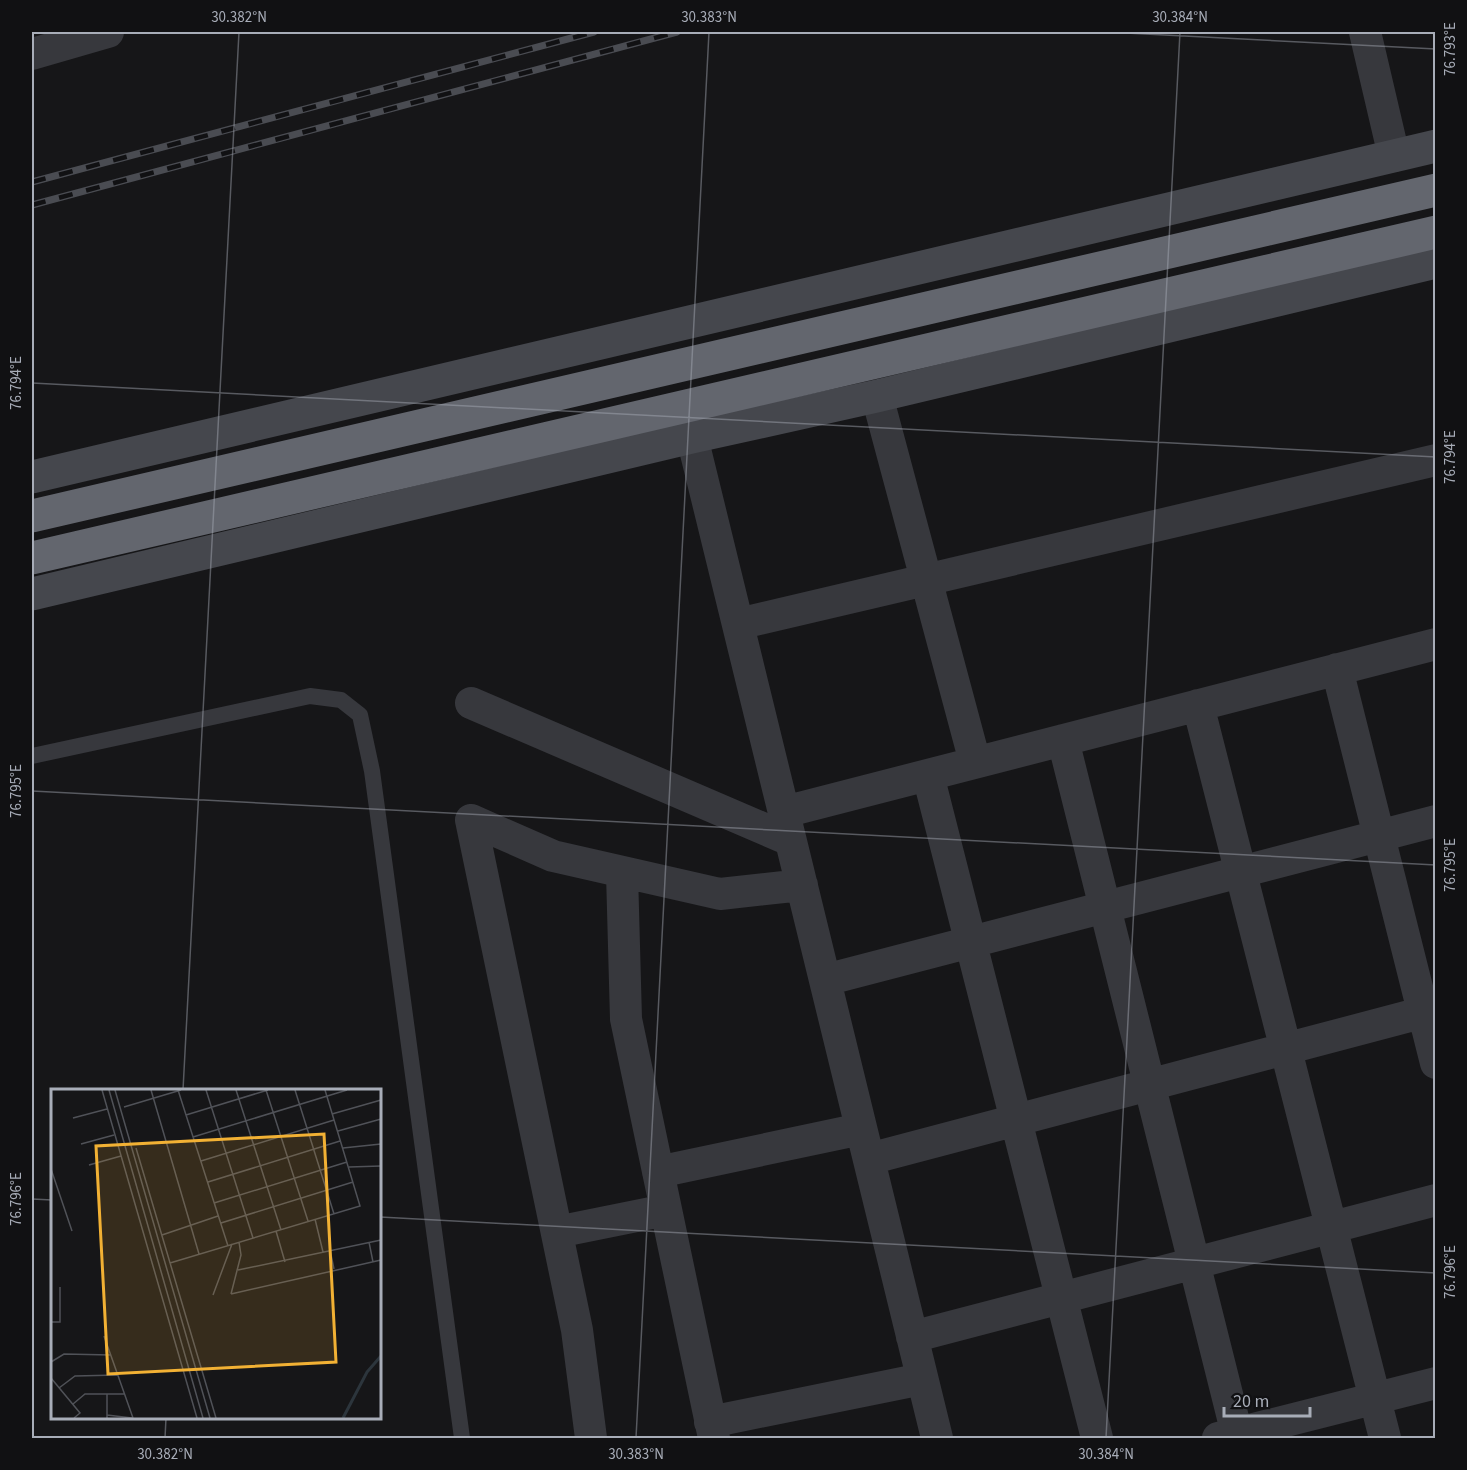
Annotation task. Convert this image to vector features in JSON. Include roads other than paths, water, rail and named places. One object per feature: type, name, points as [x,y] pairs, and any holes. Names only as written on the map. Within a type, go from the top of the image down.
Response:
[{"type":"highway","points":[[32,516],[1436,190]]},
{"type":"highway","points":[[32,558],[1436,232]]},
{"type":"street","points":[[32,54],[108,32]]},
{"type":"street","points":[[1365,32],[1394,156]]},
{"type":"street","points":[[32,477],[1436,146]]},
{"type":"street","points":[[32,594],[1436,262]]},
{"type":"street","points":[[877,396],[975,762]]},
{"type":"street","points":[[692,437],[937,1438]]},
{"type":"street","points":[[738,624],[1436,460]]},
{"type":"street","points":[[471,703],[787,826],[928,775],[1436,644]]},
{"type":"street","points":[[1337,669],[1379,836],[1429,1011],[1436,1063]]},
{"type":"street","points":[[1198,705],[1385,1438]]},
{"type":"street","points":[[1063,740],[1194,1263],[1231,1437],[1436,1383]]},
{"type":"street","points":[[928,775],[1097,1438]]},
{"type":"street","points":[[591,1438],[577,1330],[471,820],[553,856],[720,894],[802,885]]},
{"type":"street","points":[[825,980],[1436,821]]},
{"type":"street","points":[[621,873],[626,1019],[712,1430],[922,1379]]},
{"type":"street","points":[[868,1159],[1429,1011]]},
{"type":"street","points":[[658,1172],[861,1129]]},
{"type":"street","points":[[912,1337],[1436,1200]]},
{"type":"street","points":[[556,1232],[666,1210]]},
{"type":"lane","points":[[32,756],[310,696],[341,700],[360,715],[372,771],[462,1438]]},
{"type":"railway","points":[[32,182],[594,32]]},
{"type":"railway","points":[[32,205],[677,32]]}]
